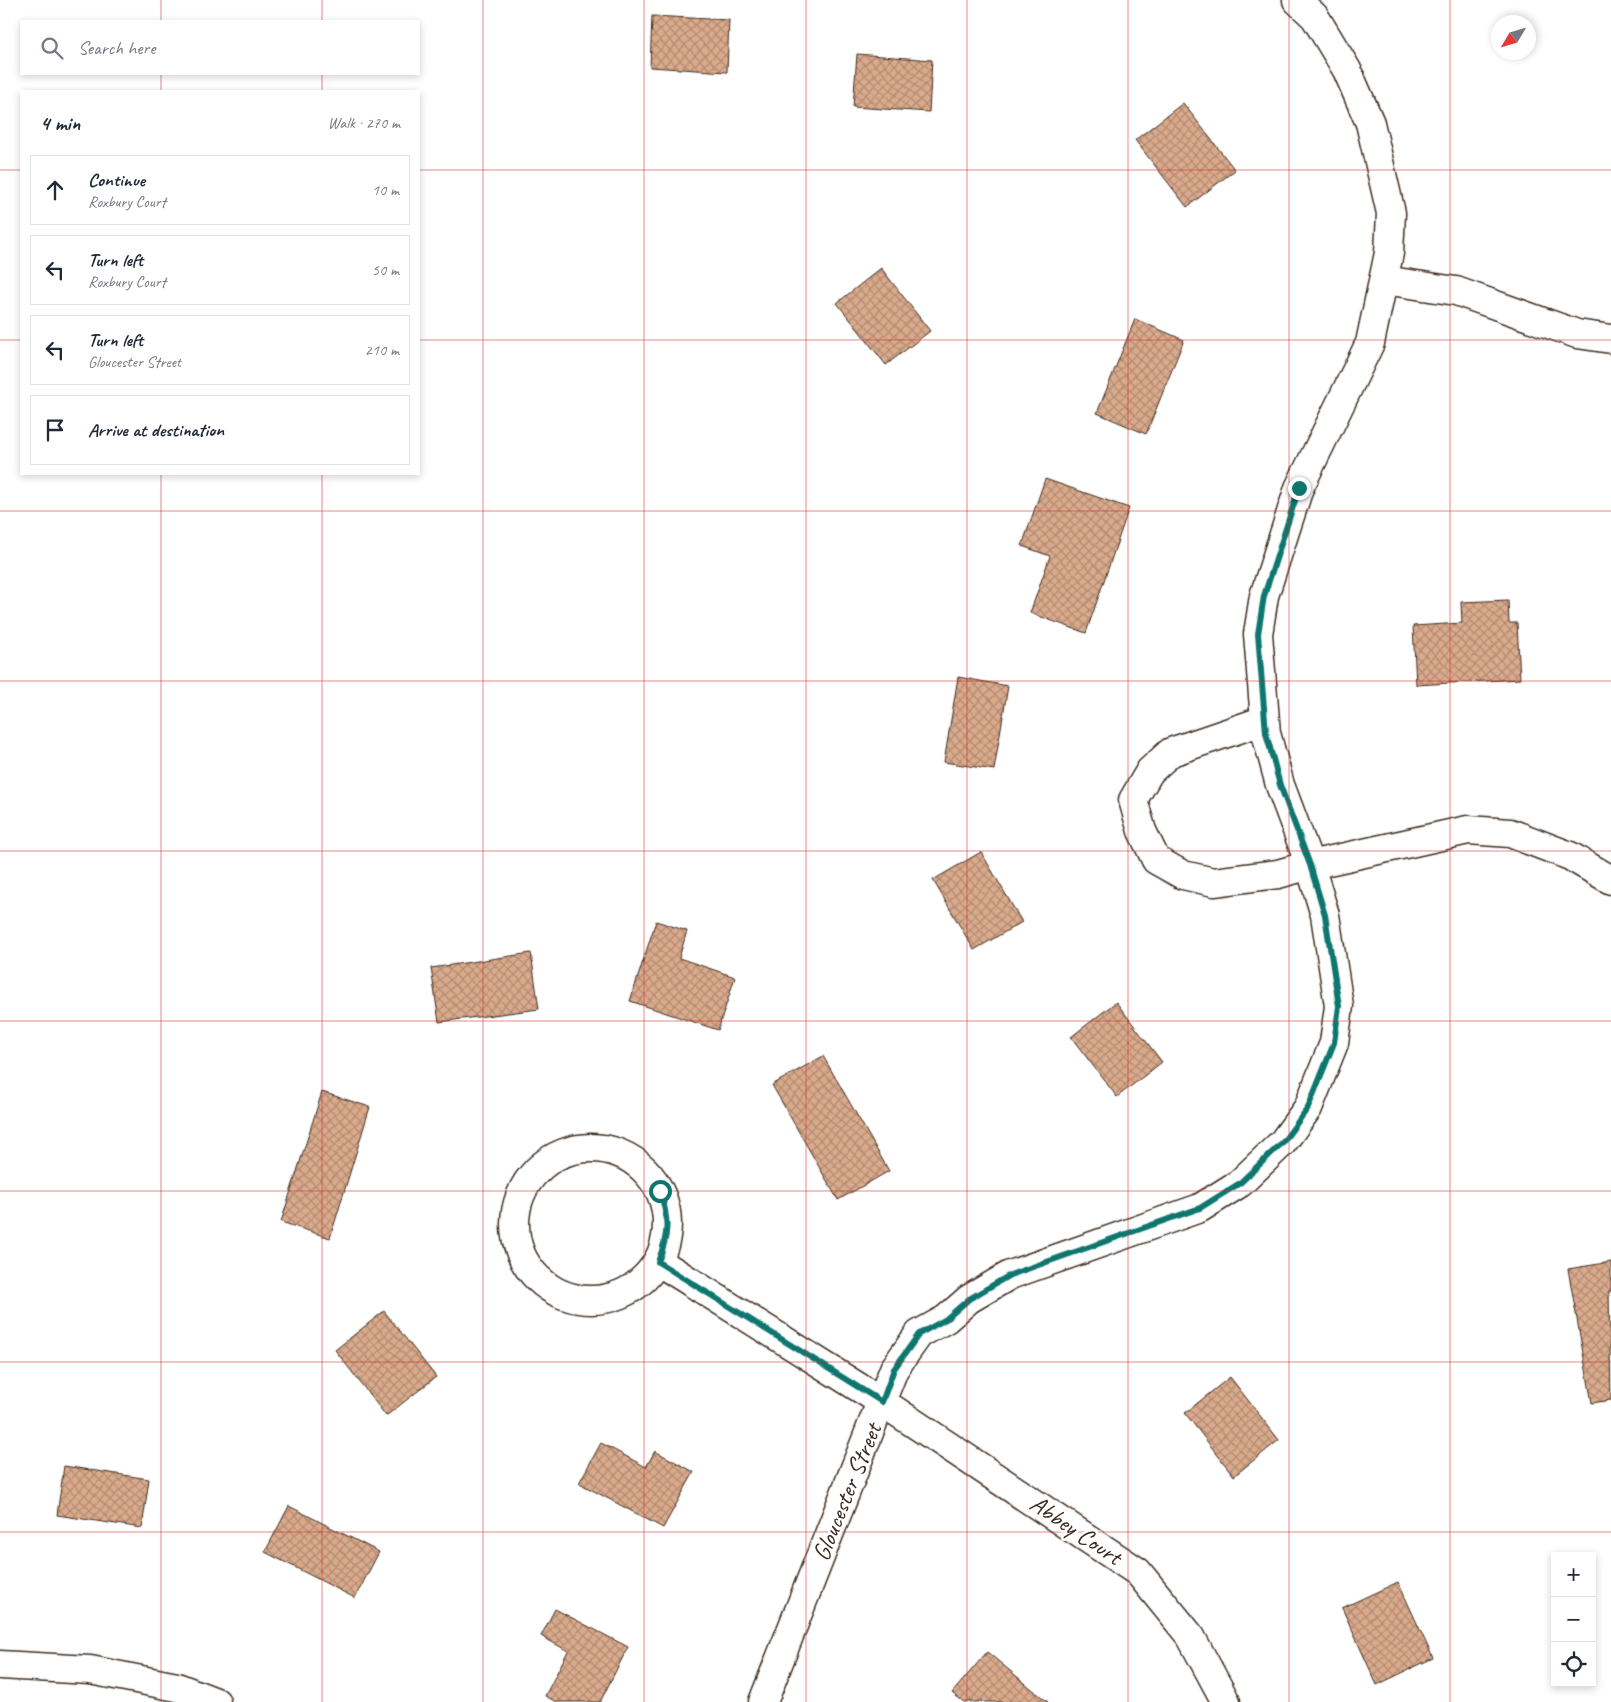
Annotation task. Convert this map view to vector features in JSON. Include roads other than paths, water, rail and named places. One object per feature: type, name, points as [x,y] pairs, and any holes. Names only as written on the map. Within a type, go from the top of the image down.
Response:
[{"type":"street","name":"Gloucester Street","points":[[763,1702],[894,1369],[919,1334],[946,1319],[969,1299],[1010,1275],[1200,1208],[1240,1183],[1283,1142],[1308,1108],[1334,1043],[1339,1006],[1325,915],[1310,865],[1280,785],[1264,720],[1258,634],[1264,596],[1299,488],[1370,343],[1390,253],[1391,212],[1370,123],[1347,70],[1315,17],[1297,0]]},
{"type":"street","points":[[1384,280],[1456,291],[1577,334],[1611,339]]},
{"type":"street","points":[[1264,720],[1171,752],[1150,771],[1133,800],[1142,831],[1156,860],[1183,875],[1214,882],[1278,874],[1310,865],[1468,830],[1510,833],[1570,856],[1611,880]]},
{"type":"street","points":[[580,1148],[604,1148],[628,1156],[647,1171],[660,1191],[668,1214],[667,1239],[658,1262],[642,1282],[620,1296],[594,1301],[568,1298],[545,1285],[526,1266],[516,1242],[514,1216],[522,1190],[537,1169],[557,1155],[580,1148]]},
{"type":"street","name":"Abbey Court","points":[[658,1262],[882,1402],[1138,1572],[1190,1636],[1226,1702]]},
{"type":"street","points":[[0,1665],[90,1670],[177,1687],[216,1702]]}]
